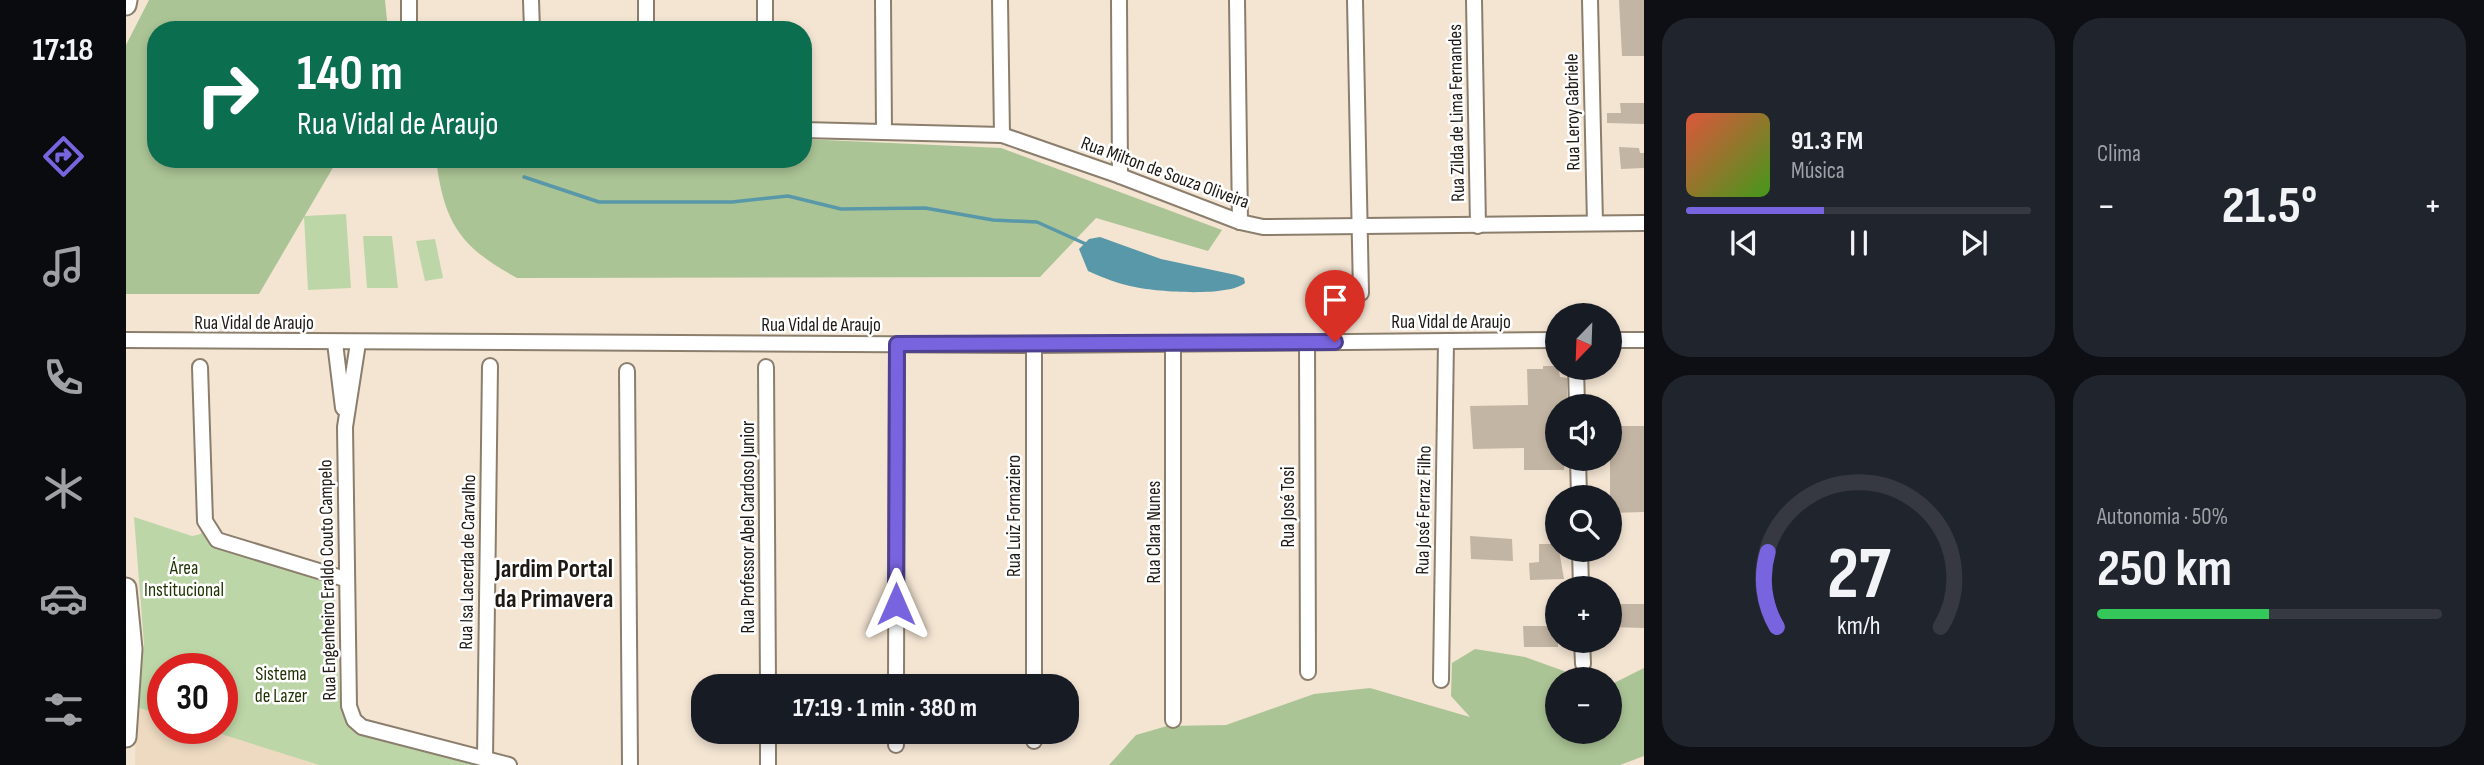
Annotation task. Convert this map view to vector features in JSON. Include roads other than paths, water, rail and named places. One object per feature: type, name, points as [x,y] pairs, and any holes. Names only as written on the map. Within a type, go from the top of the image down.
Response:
[{"type":"main road","points":[[126,5],[127,0]]},
{"type":"main road","points":[[126,588],[132,649],[126,737]]},
{"type":"street","points":[[409,0],[409,21]]},
{"type":"street","points":[[531,0],[532,21]]},
{"type":"street","points":[[646,0],[646,21]]},
{"type":"street","points":[[765,0],[765,21]]},
{"type":"street","points":[[883,0],[884,131]]},
{"type":"street","points":[[1000,0],[1002,135]]},
{"type":"street","points":[[1119,0],[1120,176]]},
{"type":"street","points":[[1237,0],[1240,222]]},
{"type":"street","points":[[1355,0],[1361,293]]},
{"type":"street","name":"Rua Zilda de Lima Fernandes","points":[[1474,0],[1478,226]]},
{"type":"street","name":"Rua Leroy Gabriele","points":[[1590,0],[1595,223]]},
{"type":"street","name":"Rua Milton de Souza Oliveira","points":[[812,130],[1002,135],[1240,222],[1263,227],[1644,223]]},
{"type":"street","name":"Rua Vidal de Araujo","points":[[126,340],[358,344],[1034,345],[1545,340]]},
{"type":"street","points":[[1622,340],[1644,340]]},
{"type":"street","name":"Rua José Ferraz Filho","points":[[1441,680],[1446,341]]},
{"type":"street","name":"Rua José Tosi","points":[[1307,342],[1308,671]]},
{"type":"street","name":"Rua Engenheiro Eraldo Couto Campelo","points":[[335,343],[345,427],[345,579],[349,706],[354,720],[362,727],[485,759]]},
{"type":"street","name":"Rua Engenheiro Eraldo Couto Campelo","points":[[345,427],[358,344]]},
{"type":"street","points":[[896,674],[897,344]]},
{"type":"street","name":"Rua Clara Nunes","points":[[1173,344],[1173,720]]},
{"type":"street","name":"Rua Luiz Fornaziero","points":[[1034,345],[1034,674]]},
{"type":"street","name":"Rua Isa Lacerda de Carvalho","points":[[485,759],[490,366]]},
{"type":"street","points":[[200,367],[205,521],[217,540],[345,579]]},
{"type":"street","name":"Rua Professor Abel Cardoso Junior","points":[[766,367],[768,674]]},
{"type":"street","points":[[627,371],[630,765]]},
{"type":"street","points":[[1583,653],[1583,664]]},
{"type":"street","points":[[768,744],[768,765]]},
{"type":"street","points":[[485,759],[509,765]]},
{"type":"water","points":[[1100,237],[1161,259],[1236,275],[1244,278],[1245,283],[1209,292],[1175,292],[1129,286],[1088,271],[1079,249],[1089,239]]},
{"type":"waterway","points":[[524,177],[599,202],[732,202],[788,196],[841,209],[925,208],[993,220],[1037,222],[1088,245]]},
{"type":"district","name":"Jardim Portal da Primavera","points":[[554,584]]},
{"type":"park label","name":"Área Institucional","points":[[184,579]]},
{"type":"park label","name":"Sistema de Lazer","points":[[281,685]]}]
